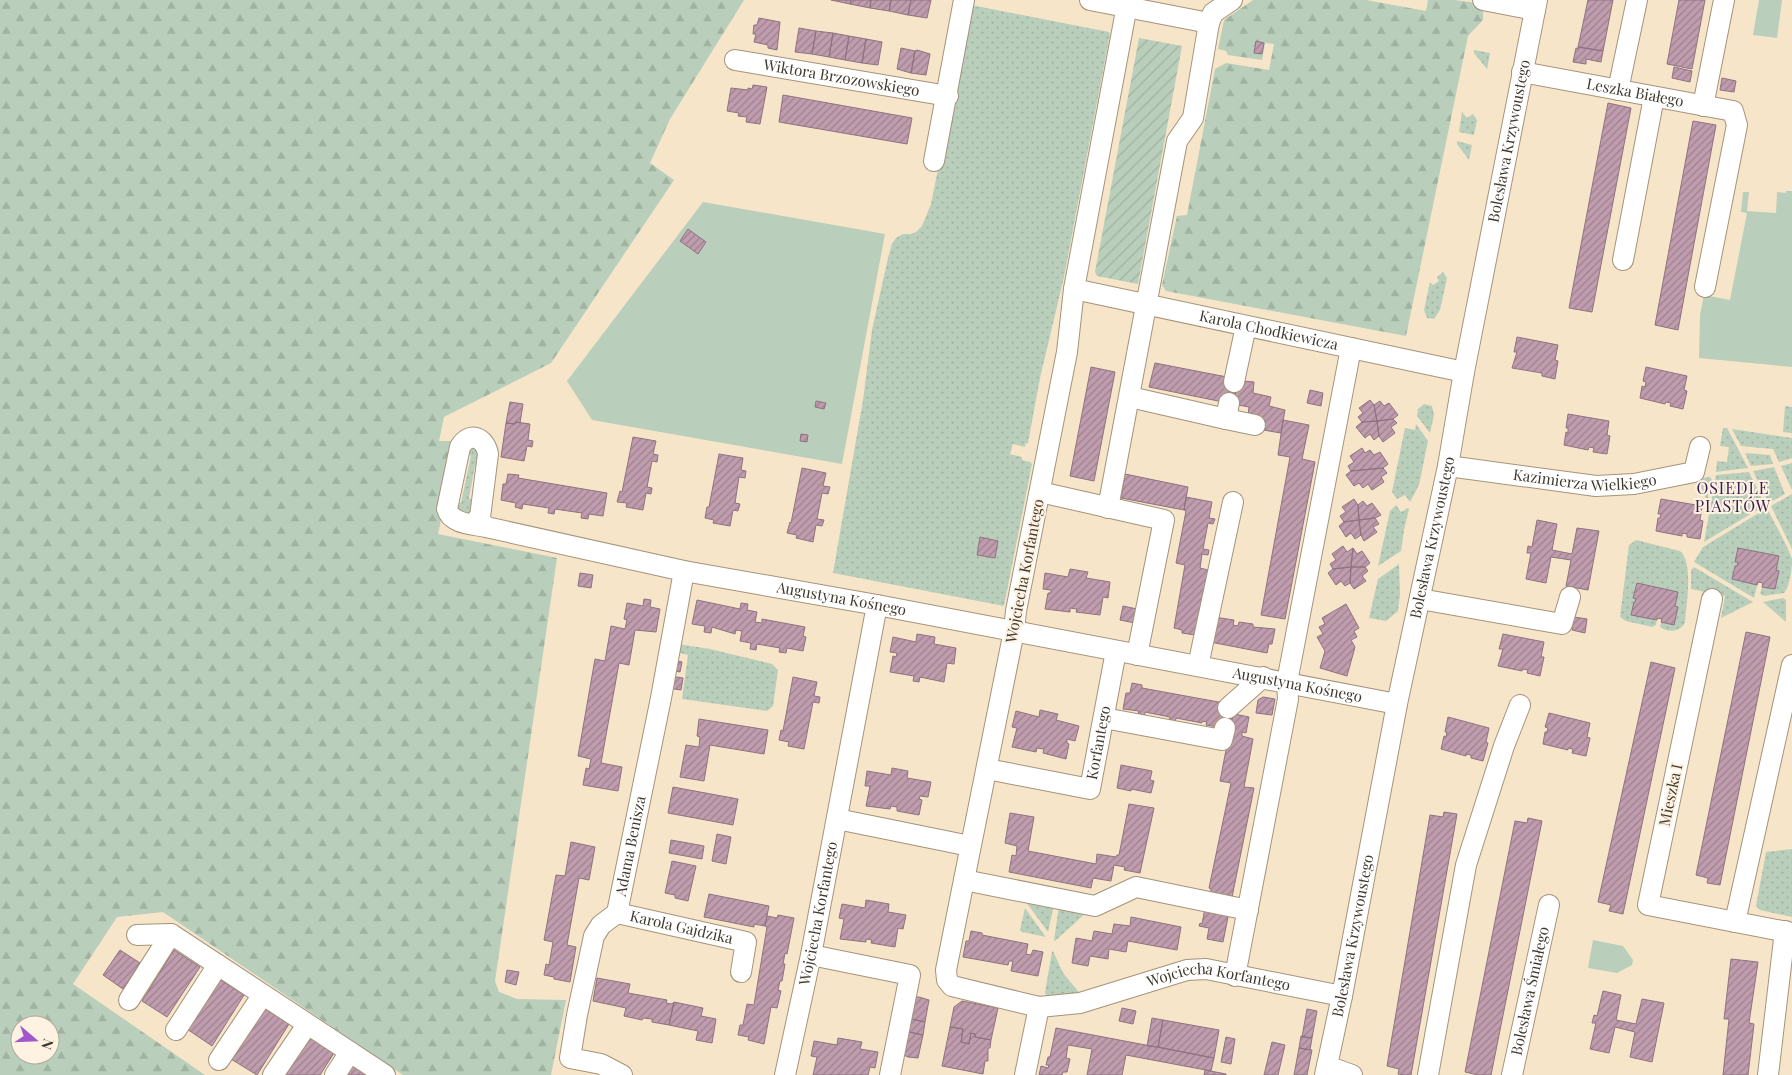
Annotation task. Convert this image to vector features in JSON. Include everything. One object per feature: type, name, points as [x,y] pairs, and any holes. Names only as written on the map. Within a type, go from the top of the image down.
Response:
[{"type":"street","points":[[934,161],[948,96],[964,0]]},
{"type":"street","points":[[1090,0],[1127,4],[1209,23]]},
{"type":"street","points":[[1108,508],[1177,140],[1192,118],[1209,23],[1213,13],[1232,0]]},
{"type":"street","points":[[1483,0],[1536,5]]},
{"type":"street","points":[[1618,90],[1636,0]]},
{"type":"street","points":[[1703,106],[1724,0]]},
{"type":"street","points":[[1040,492],[1067,352],[1074,289],[1127,4]]},
{"type":"street","name":"Bolesława Krzywoustego","points":[[1326,1070],[1342,996],[1397,704],[1448,466],[1464,372],[1536,5]]},
{"type":"street","name":"Wiktora Brzozowskiego","points":[[736,60],[948,96]]},
{"type":"street","name":"Leszka Białego","points":[[1522,72],[1734,112],[1737,125],[1705,287]]},
{"type":"street","points":[[1623,260],[1654,97]]},
{"type":"street","name":"Karola Chodkiewicza","points":[[1074,289],[1464,372]]},
{"type":"street","points":[[1234,382],[1246,326]]},
{"type":"street","points":[[1235,976],[1288,699],[1287,682],[1351,348]]},
{"type":"street","points":[[1130,397],[1227,411],[1255,425]]},
{"type":"street","name":"Kazimierza Wielkiego","points":[[1448,466],[1596,486],[1634,484],[1694,472],[1700,447]]},
{"type":"street","name":"Wojciecha Korfantego","points":[[1137,655],[1164,520],[1040,492],[1016,611],[1014,632],[946,970],[947,980],[952,986],[1039,1006],[1080,1003],[1187,970],[1206,969],[1342,996]]},
{"type":"street","points":[[1198,666],[1233,502]]},
{"type":"street","name":"Augustyna Kośnego","points":[[486,527],[684,570],[1263,677],[1397,704]]},
{"type":"street","name":"Adama Benisza","points":[[622,1075],[601,1064],[568,1067],[594,936],[601,925],[616,913],[661,698],[684,570]]},
{"type":"street","points":[[1420,599],[1562,624],[1570,597]]},
{"type":"street","name":"Mieszka I","points":[[1712,599],[1648,905],[1789,932]]},
{"type":"street","name":"Wojciecha Korfantego","points":[[785,1075],[811,955],[877,605]]},
{"type":"street","name":"Korfantego","points":[[987,769],[1090,789],[1116,651]]},
{"type":"street","points":[[1734,922],[1792,665]]},
{"type":"street","points":[[1104,718],[1222,740],[1226,718],[1263,677]]},
{"type":"street","points":[[1428,1075],[1466,865],[1504,746],[1520,705]]},
{"type":"street","points":[[837,819],[970,846]]},
{"type":"street","points":[[964,880],[1095,906],[1136,886],[1248,910]]},
{"type":"street","name":"Bolesława Śmiałego","points":[[1512,1075],[1549,905]]},
{"type":"street","name":"Karola Gajdzika","points":[[616,913],[746,942],[741,972]]},
{"type":"street","points":[[1768,1075],[1789,932]]},
{"type":"street","points":[[129,1000],[171,934]]},
{"type":"street","points":[[137,936],[171,934],[262,996],[385,1075]]},
{"type":"street","points":[[811,955],[910,974],[890,1075]]},
{"type":"street","points":[[176,1030],[218,965]]},
{"type":"street","points":[[219,1060],[262,996]]},
{"type":"street","points":[[1025,1075],[1039,1006]]},
{"type":"street","points":[[273,1075],[307,1024]]},
{"type":"street","points":[[335,1075],[350,1052]]},
{"type":"street","points":[[1326,1070],[1352,1075]]},
{"type":"green space","points":[[0,0],[744,0],[670,119],[650,163],[674,180],[551,363],[444,417],[439,441],[450,441],[454,444],[455,451],[438,534],[557,558],[495,981],[499,992],[517,999],[566,1000],[551,1075],[403,1075],[163,912],[117,917],[73,984],[205,1075],[0,1075]]},
{"type":"green space","points":[[1253,0],[1366,0],[1426,11],[1428,0],[1455,0],[1477,3],[1483,11],[1483,20],[1468,36],[1406,336],[1166,291],[1162,285],[1177,216],[1187,215],[1215,69],[1226,63],[1269,70],[1274,44],[1265,43],[1262,60],[1228,55],[1226,51],[1218,49],[1224,20]]},
{"type":"green space","points":[[1759,0],[1782,0],[1777,38],[1753,35]]},
{"type":"green space","points":[[971,5],[1109,32],[1110,34],[1064,277],[1040,378],[1028,443],[1025,444],[1025,447],[1013,444],[1010,454],[1022,457],[1022,460],[1032,464],[1004,606],[833,573],[863,400],[872,330],[888,258],[896,238],[903,234],[916,232],[922,226],[931,204]]},
{"type":"green space","points":[[1139,38],[1182,46],[1138,284],[1097,276],[1095,272]]},
{"type":"green space","points":[[1474,50],[1490,53],[1487,69],[1474,53]]},
{"type":"green space","points":[[1462,112],[1467,118],[1473,114],[1477,120],[1474,135],[1459,132]]},
{"type":"green space","points":[[1457,141],[1472,145],[1469,160],[1457,144]]},
{"type":"green space","points":[[1786,191],[1792,191],[1792,367],[1699,358],[1700,315],[1704,295],[1730,300],[1747,213],[1741,212],[1743,192],[1749,192],[1747,211],[1776,213],[1777,192],[1786,193]]},
{"type":"green space","points":[[703,202],[885,234],[842,464],[592,420],[567,381]]},
{"type":"green space","points":[[1443,272],[1447,278],[1440,310],[1434,319],[1427,318],[1424,310],[1430,282],[1433,285],[1439,281],[1437,277]]},
{"type":"green space","points":[[1424,404],[1432,406],[1434,415],[1430,433],[1417,416],[1418,409]]},
{"type":"green space","points":[[1785,406],[1792,407],[1792,433],[1783,432]]},
{"type":"green space","points":[[1416,424],[1428,441],[1419,485],[1410,502],[1405,495],[1397,499],[1392,492],[1405,428],[1415,430]]},
{"type":"green space","points":[[1723,428],[1727,428],[1748,468],[1716,472],[1717,461],[1727,462],[1729,447],[1720,446]]},
{"type":"green space","points":[[1732,429],[1792,438],[1792,458],[1779,462],[1773,449],[1741,446]]},
{"type":"green space","points":[[478,443],[482,469],[475,465],[469,498],[478,504],[470,514],[457,512],[452,499],[461,503],[471,456],[463,450]]},
{"type":"green space","points":[[1745,453],[1770,455],[1773,464],[1751,466]]},
{"type":"green space","points":[[1792,463],[1792,490],[1781,466]]},
{"type":"green space","points":[[1774,467],[1785,494],[1769,503],[1753,471]]},
{"type":"green space","points":[[1749,472],[1764,506],[1704,542],[1716,475]]},
{"type":"green space","points":[[1710,477],[1712,480],[1707,502],[1698,479]]},
{"type":"green space","points":[[1792,494],[1792,549],[1771,506]]},
{"type":"green space","points":[[1396,505],[1401,512],[1409,509],[1401,551],[1378,566],[1390,511]]},
{"type":"green space","points":[[1767,508],[1792,559],[1791,572],[1788,586],[1784,593],[1764,596],[1760,594],[1763,583],[1758,582],[1754,598],[1694,562],[1703,547]]},
{"type":"green space","points":[[1636,540],[1680,551],[1684,557],[1688,574],[1685,623],[1677,630],[1670,631],[1660,627],[1662,619],[1657,618],[1656,625],[1652,627],[1626,621],[1620,617],[1629,545]]},
{"type":"green space","points":[[1399,564],[1400,594],[1398,611],[1386,621],[1369,618],[1378,579]]},
{"type":"green space","points":[[1694,567],[1753,602],[1721,618],[1725,596],[1691,589],[1691,570]]},
{"type":"green space","points":[[1783,598],[1786,600],[1786,622],[1763,602]]},
{"type":"green space","points":[[678,644],[710,649],[772,664],[778,670],[773,706],[767,711],[682,699],[688,655],[676,652]]},
{"type":"green space","points":[[1792,849],[1792,917],[1760,910],[1756,906],[1766,852]]},
{"type":"green space","points":[[1026,902],[1054,905],[1048,932]]},
{"type":"green space","points":[[1059,906],[1088,911],[1055,941],[1054,940]]},
{"type":"green space","points":[[1025,908],[1046,937],[1020,930]]},
{"type":"green space","points":[[1593,940],[1623,946],[1633,960],[1632,965],[1617,973],[1588,968]]},
{"type":"green space","points":[[1053,951],[1063,973],[1083,997],[1047,998],[1045,992]]},
{"type":"building","points":[[831,0],[851,0],[850,4]]},
{"type":"building","points":[[851,0],[871,0],[870,8],[850,4]]},
{"type":"building","points":[[871,0],[891,0],[889,11],[870,8]]},
{"type":"building","points":[[891,0],[911,0],[908,15],[889,11]]},
{"type":"building","points":[[911,0],[931,0],[927,18],[908,15]]},
{"type":"building","points":[[1588,0],[1613,0],[1603,51],[1578,47]]},
{"type":"building","points":[[1679,0],[1705,0],[1692,69],[1667,64]]},
{"type":"building","points":[[759,18],[780,22],[777,50],[768,48],[768,45],[754,42],[756,34],[753,34],[754,25],[757,25]]},
{"type":"building","points":[[799,28],[816,31],[812,54],[795,52]]},
{"type":"building","points":[[816,31],[833,33],[829,57],[812,54]]},
{"type":"building","points":[[833,33],[849,36],[845,60],[829,57]]},
{"type":"building","points":[[849,36],[866,39],[862,63],[845,60]]},
{"type":"building","points":[[866,39],[882,42],[878,65],[862,63]]},
{"type":"building","points":[[1256,41],[1264,43],[1262,54],[1254,53]]},
{"type":"building","points":[[1578,47],[1603,51],[1601,62],[1586,59],[1586,64],[1573,62],[1576,48],[1578,49]]},
{"type":"building","points":[[901,48],[915,51],[911,73],[897,69]]},
{"type":"building","points":[[915,51],[930,54],[926,75],[911,73]]},
{"type":"building","points":[[1674,67],[1692,71],[1690,82],[1672,78]]},
{"type":"building","points":[[1722,78],[1736,81],[1734,92],[1720,90]]},
{"type":"building","points":[[753,85],[767,87],[760,124],[746,122],[747,117],[738,116],[739,113],[727,111],[731,88],[748,90],[748,88],[752,89]]},
{"type":"building","points":[[783,95],[912,118],[907,144],[779,122]]},
{"type":"building","points":[[1608,103],[1631,108],[1592,312],[1569,308]]},
{"type":"building","points":[[1693,121],[1716,125],[1678,330],[1655,325]]},
{"type":"building","points":[[688,229],[706,242],[698,254],[680,241]]},
{"type":"building","points":[[1517,337],[1558,345],[1555,360],[1558,361],[1555,379],[1542,376],[1542,373],[1512,368],[1517,352],[1514,352]]},
{"type":"building","points":[[1155,363],[1227,377],[1238,382],[1233,404],[1149,387]]},
{"type":"building","points":[[1091,367],[1115,372],[1094,481],[1070,476]]},
{"type":"building","points":[[1646,367],[1687,376],[1684,390],[1687,391],[1683,409],[1670,406],[1671,403],[1666,402],[1665,404],[1640,398],[1642,386],[1645,387],[1646,382],[1643,381]]},
{"type":"building","points":[[1238,382],[1254,382],[1253,393],[1271,397],[1269,406],[1285,410],[1281,433],[1263,430],[1265,420],[1248,416],[1249,407],[1233,404]]},
{"type":"building","points":[[1310,390],[1323,393],[1321,406],[1307,403]]},
{"type":"building","points":[[1370,400],[1374,405],[1377,421],[1362,422],[1358,417],[1363,413],[1359,408]]},
{"type":"building","points":[[816,401],[826,403],[824,409],[815,407]]},
{"type":"building","points":[[1380,401],[1384,406],[1389,403],[1398,415],[1393,419],[1377,421],[1374,405]]},
{"type":"building","points":[[510,402],[523,404],[520,423],[506,423]]},
{"type":"building","points":[[1568,414],[1609,421],[1607,435],[1610,436],[1607,454],[1593,452],[1594,448],[1589,447],[1588,450],[1564,445],[1566,432],[1568,433],[1568,428],[1566,428]]},
{"type":"building","points":[[1393,419],[1397,423],[1391,427],[1395,433],[1383,442],[1379,436],[1377,421]]},
{"type":"building","points":[[1283,420],[1309,425],[1302,459],[1315,462],[1285,619],[1261,615],[1290,457],[1278,455]]},
{"type":"building","points":[[1377,421],[1379,436],[1374,440],[1370,434],[1365,438],[1356,427],[1362,422]]},
{"type":"building","points":[[516,422],[530,424],[528,440],[533,441],[532,447],[527,446],[524,461],[501,457],[506,423],[515,424]]},
{"type":"building","points":[[801,434],[808,435],[807,442],[800,441]]},
{"type":"building","points":[[633,437],[656,441],[653,454],[658,455],[657,462],[652,461],[647,487],[652,488],[651,494],[646,493],[643,510],[626,507],[627,503],[617,502],[620,491],[622,492]]},
{"type":"building","points":[[1362,448],[1365,453],[1370,450],[1374,455],[1380,452],[1388,464],[1383,468],[1351,471],[1348,466],[1354,462],[1350,456]]},
{"type":"building","points":[[719,454],[743,458],[741,470],[746,471],[745,478],[739,477],[735,503],[740,504],[738,511],[733,510],[730,526],[713,523],[714,520],[705,518],[707,507],[709,507]]},
{"type":"building","points":[[802,468],[826,473],[823,486],[830,487],[828,494],[822,493],[817,519],[824,520],[822,526],[816,525],[813,542],[796,538],[797,535],[787,533],[791,523]]},
{"type":"building","points":[[1383,468],[1387,473],[1381,477],[1384,482],[1372,490],[1368,484],[1363,488],[1359,483],[1354,486],[1346,475],[1351,471]]},
{"type":"building","points":[[508,474],[519,475],[518,478],[607,493],[603,516],[589,514],[588,519],[581,518],[582,513],[555,509],[554,514],[548,513],[549,508],[523,504],[522,509],[515,507],[516,503],[501,500],[503,484],[506,484]]},
{"type":"building","points":[[1125,474],[1188,487],[1184,510],[1121,498]]},
{"type":"building","points":[[1186,497],[1212,502],[1209,518],[1215,519],[1213,524],[1208,523],[1203,549],[1209,550],[1208,555],[1202,554],[1200,568],[1208,570],[1195,635],[1182,633],[1182,630],[1174,628],[1185,565],[1176,563],[1186,511],[1184,510]]},
{"type":"building","points":[[1354,499],[1358,505],[1359,520],[1344,522],[1340,516],[1346,512],[1342,507]]},
{"type":"building","points":[[1661,499],[1702,506],[1700,520],[1703,521],[1700,539],[1687,537],[1687,534],[1682,533],[1682,536],[1656,531],[1658,518],[1660,518],[1661,514],[1658,514]]},
{"type":"building","points":[[1363,501],[1367,506],[1372,503],[1381,515],[1375,518],[1359,520],[1358,505]]},
{"type":"building","points":[[1375,518],[1379,524],[1373,527],[1377,532],[1364,541],[1361,535],[1359,520]]},
{"type":"building","points":[[1359,520],[1361,535],[1355,539],[1351,533],[1346,537],[1339,526],[1344,522]]},
{"type":"building","points":[[1537,520],[1557,524],[1552,550],[1572,554],[1577,528],[1599,531],[1588,590],[1566,586],[1571,560],[1551,557],[1546,583],[1526,579],[1531,553],[1527,553],[1528,546],[1532,547]]},
{"type":"building","points":[[980,537],[998,541],[995,558],[977,555]]},
{"type":"building","points":[[1343,546],[1347,552],[1353,548],[1351,567],[1333,569],[1330,564],[1336,560],[1332,554]]},
{"type":"building","points":[[1353,548],[1357,554],[1362,551],[1370,563],[1365,567],[1351,567]]},
{"type":"building","points":[[1738,548],[1779,556],[1776,570],[1779,571],[1775,589],[1762,587],[1763,583],[1758,582],[1757,585],[1732,579],[1738,562],[1735,562]]},
{"type":"building","points":[[1351,567],[1350,583],[1345,586],[1341,581],[1336,585],[1328,573],[1333,569]]},
{"type":"building","points":[[1351,567],[1365,567],[1368,571],[1362,576],[1366,581],[1354,589],[1350,583]]},
{"type":"building","points":[[1070,569],[1088,572],[1086,578],[1110,582],[1108,598],[1103,597],[1100,615],[1076,612],[1077,609],[1070,608],[1070,612],[1045,609],[1048,593],[1051,593],[1051,590],[1043,589],[1045,573],[1068,577]]},
{"type":"building","points":[[580,573],[593,575],[591,588],[578,586]]},
{"type":"building","points":[[1637,583],[1678,592],[1675,606],[1678,607],[1674,625],[1661,622],[1662,619],[1657,618],[1657,620],[1631,615],[1636,599],[1633,598]]},
{"type":"building","points":[[644,599],[651,600],[650,607],[660,609],[656,632],[635,630],[629,665],[619,663],[601,763],[622,767],[618,791],[583,785],[586,768],[589,769],[591,759],[578,756],[595,659],[605,661],[611,626],[625,629],[627,620],[624,619],[627,603],[643,606]]},
{"type":"building","points":[[697,600],[740,609],[741,603],[748,604],[747,610],[757,612],[755,622],[762,623],[762,619],[805,627],[803,636],[806,637],[803,651],[787,648],[786,653],[779,652],[780,648],[757,644],[756,650],[750,649],[751,643],[740,641],[742,631],[736,630],[735,634],[712,627],[711,633],[704,632],[705,626],[692,624]]},
{"type":"building","points":[[1346,604],[1359,628],[1354,631],[1357,637],[1351,640],[1355,647],[1347,676],[1320,668],[1325,651],[1317,637],[1323,634],[1319,627],[1325,624],[1322,618]]},
{"type":"building","points":[[1123,606],[1137,609],[1135,623],[1120,620]]},
{"type":"building","points":[[1214,617],[1234,620],[1233,625],[1238,626],[1239,622],[1253,624],[1253,627],[1275,629],[1272,644],[1269,644],[1267,653],[1210,642]]},
{"type":"building","points":[[1574,617],[1587,619],[1585,633],[1572,630]]},
{"type":"building","points":[[1746,632],[1770,637],[1720,885],[1707,883],[1708,878],[1696,875]]},
{"type":"building","points":[[917,634],[935,637],[934,644],[956,648],[954,664],[947,663],[944,682],[920,677],[919,682],[913,681],[914,676],[890,672],[893,656],[896,657],[897,653],[890,652],[893,637],[916,642]]},
{"type":"building","points":[[1503,634],[1544,642],[1541,657],[1544,657],[1540,676],[1527,673],[1528,670],[1523,669],[1522,671],[1498,666],[1503,649],[1499,649]]},
{"type":"building","points":[[673,660],[682,662],[680,672],[671,670]]},
{"type":"building","points":[[1651,662],[1675,668],[1623,914],[1609,911],[1611,905],[1598,902]]},
{"type":"building","points":[[670,676],[683,678],[681,690],[668,688]]},
{"type":"building","points":[[793,677],[817,682],[814,696],[820,697],[819,703],[813,702],[804,749],[788,746],[789,742],[779,740],[781,730],[783,731]]},
{"type":"building","points":[[1132,683],[1142,685],[1142,688],[1224,703],[1234,709],[1230,729],[1206,725],[1207,722],[1202,721],[1202,723],[1176,718],[1175,724],[1169,722],[1170,717],[1145,712],[1144,718],[1137,717],[1139,711],[1123,709],[1126,693],[1130,693]]},
{"type":"building","points":[[1263,697],[1275,699],[1272,715],[1256,713],[1258,700]]},
{"type":"building","points":[[1234,709],[1234,714],[1249,717],[1246,733],[1242,732],[1242,736],[1253,739],[1244,787],[1254,788],[1223,942],[1207,939],[1209,928],[1199,926],[1200,923],[1202,924],[1208,892],[1211,893],[1209,888],[1231,783],[1220,781]]},
{"type":"building","points":[[1040,710],[1058,714],[1056,720],[1079,726],[1075,741],[1067,739],[1069,744],[1066,759],[1043,753],[1044,749],[1037,748],[1036,752],[1012,747],[1017,728],[1012,727],[1016,711],[1039,717]]},
{"type":"building","points":[[1549,713],[1590,723],[1587,737],[1590,738],[1586,756],[1572,753],[1573,749],[1568,748],[1568,750],[1543,744],[1545,732],[1547,732],[1548,728],[1545,727]]},
{"type":"building","points":[[1448,717],[1489,728],[1486,742],[1488,743],[1483,761],[1471,758],[1471,755],[1466,754],[1466,756],[1441,749],[1444,736],[1446,737]]},
{"type":"building","points":[[699,719],[768,730],[764,754],[710,745],[704,781],[680,777],[686,745],[699,747],[700,737],[697,736]]},
{"type":"building","points":[[1121,765],[1152,771],[1150,780],[1154,781],[1151,793],[1117,788]]},
{"type":"building","points":[[892,768],[908,771],[907,778],[931,782],[928,797],[920,796],[919,799],[922,800],[919,815],[897,811],[897,807],[891,806],[890,809],[866,806],[870,786],[865,786],[867,771],[891,775]]},
{"type":"building","points":[[673,787],[738,799],[733,825],[668,813]]},
{"type":"building","points":[[1129,804],[1154,808],[1140,873],[1124,870],[1125,867],[1114,865],[1111,881],[1093,878],[1091,888],[1009,872],[1012,855],[1016,856],[1017,846],[1005,843],[1010,813],[1034,817],[1028,851],[1096,864],[1097,854],[1116,857],[1119,855]]},
{"type":"building","points":[[1444,812],[1457,814],[1411,1075],[1404,1075],[1398,1074],[1399,1069],[1387,1066],[1430,815],[1443,817]]},
{"type":"building","points":[[1528,818],[1542,821],[1491,1075],[1478,1075],[1465,1072],[1515,821],[1527,823]]},
{"type":"building","points":[[717,834],[731,837],[726,864],[712,861]]},
{"type":"building","points":[[671,840],[704,846],[702,859],[669,853]]},
{"type":"building","points":[[571,842],[595,847],[589,880],[579,878],[567,945],[576,947],[570,982],[544,975],[546,964],[549,965],[553,942],[544,940],[556,875],[565,876]]},
{"type":"building","points":[[672,861],[696,866],[688,901],[665,893]]},
{"type":"building","points":[[709,894],[769,906],[765,926],[754,924],[754,927],[704,917]]},
{"type":"building","points":[[866,900],[889,904],[888,912],[906,915],[903,929],[898,928],[895,947],[871,943],[872,940],[866,939],[866,942],[840,939],[844,919],[839,918],[842,904],[865,908]]},
{"type":"building","points":[[778,915],[794,918],[787,954],[785,953],[782,981],[780,981],[778,990],[781,991],[777,1008],[771,1007],[764,1044],[748,1040],[749,1037],[738,1035],[740,1025],[743,1025],[747,1004],[754,1005],[767,927],[765,926],[767,916],[777,918]]},
{"type":"building","points":[[1131,917],[1181,927],[1177,950],[1128,941],[1126,952],[1109,949],[1108,959],[1090,956],[1088,966],[1072,963],[1076,938],[1092,941],[1094,931],[1112,934],[1114,924],[1130,926]]},
{"type":"building","points":[[971,931],[1028,944],[1026,954],[1031,955],[1033,950],[1043,952],[1038,976],[1011,971],[1013,961],[1009,961],[1008,965],[963,957],[966,941],[969,941]]},
{"type":"building","points":[[120,950],[140,963],[123,989],[103,975]]},
{"type":"building","points":[[174,950],[200,967],[167,1017],[142,1001]]},
{"type":"building","points":[[1731,959],[1758,962],[1749,1023],[1754,1024],[1748,1075],[1723,1075],[1729,1019],[1724,1019]]},
{"type":"building","points":[[507,970],[519,972],[516,985],[505,982]]},
{"type":"building","points":[[597,978],[630,984],[628,993],[667,1000],[666,1003],[672,1004],[674,1002],[669,1025],[652,1022],[652,1019],[643,1018],[642,1020],[624,1016],[626,1008],[593,1001]]},
{"type":"building","points":[[219,979],[244,995],[212,1046],[187,1029]]},
{"type":"building","points":[[1603,991],[1621,995],[1616,1020],[1636,1024],[1642,999],[1664,1003],[1652,1062],[1630,1057],[1635,1032],[1615,1027],[1609,1053],[1590,1049],[1596,1023],[1592,1023],[1594,1015],[1597,1016]]},
{"type":"building","points":[[915,997],[929,1000],[925,1022],[911,1019]]},
{"type":"building","points":[[962,1001],[998,1008],[991,1040],[975,1037],[975,1034],[971,1033],[969,1044],[961,1042],[963,1029],[950,1027],[954,1007]]},
{"type":"building","points":[[674,1002],[703,1008],[701,1016],[716,1019],[712,1043],[696,1040],[698,1031],[669,1025]]},
{"type":"building","points":[[264,1008],[289,1024],[257,1075],[231,1059]]},
{"type":"building","points":[[1122,1008],[1136,1011],[1133,1024],[1119,1021]]},
{"type":"building","points":[[1307,1009],[1317,1011],[1312,1038],[1302,1037]]},
{"type":"building","points":[[1152,1018],[1163,1020],[1158,1047],[1147,1046]]},
{"type":"building","points":[[911,1019],[925,1022],[923,1035],[909,1032]]},
{"type":"building","points":[[1163,1020],[1219,1030],[1214,1058],[1158,1047]]},
{"type":"building","points":[[950,1027],[963,1029],[961,1042],[969,1044],[971,1033],[975,1034],[975,1037],[991,1040],[990,1048],[988,1048],[988,1061],[985,1061],[983,1074],[942,1066]]},
{"type":"building","points":[[1056,1028],[1214,1058],[1211,1071],[1126,1055],[1122,1075],[1087,1075],[1092,1049],[1068,1045],[1066,1058],[1070,1059],[1067,1072],[1063,1072],[1062,1075],[1039,1075],[1041,1066],[1048,1068],[1049,1065],[1046,1065],[1048,1057],[1050,1057]]},
{"type":"building","points":[[909,1032],[923,1035],[918,1058],[904,1055]]},
{"type":"building","points":[[1301,1036],[1312,1038],[1310,1050],[1299,1048]]},
{"type":"building","points":[[309,1037],[334,1053],[320,1075],[285,1075]]},
{"type":"building","points":[[1226,1037],[1235,1039],[1231,1064],[1221,1062]]},
{"type":"building","points":[[838,1038],[862,1042],[860,1049],[878,1052],[875,1068],[870,1067],[868,1075],[813,1075],[817,1057],[811,1056],[814,1041],[837,1045]]},
{"type":"building","points":[[1272,1042],[1285,1045],[1278,1075],[1264,1075]]},
{"type":"building","points":[[1299,1048],[1312,1050],[1307,1075],[1294,1075]]},
{"type":"building","points":[[353,1065],[368,1075],[347,1075]]},
{"type":"building","points":[[1205,1070],[1226,1074],[1226,1075],[1204,1075]]},
{"type":"district","name":"OSIEDLE PIASTÓW","points":[[1733,497]]}]
